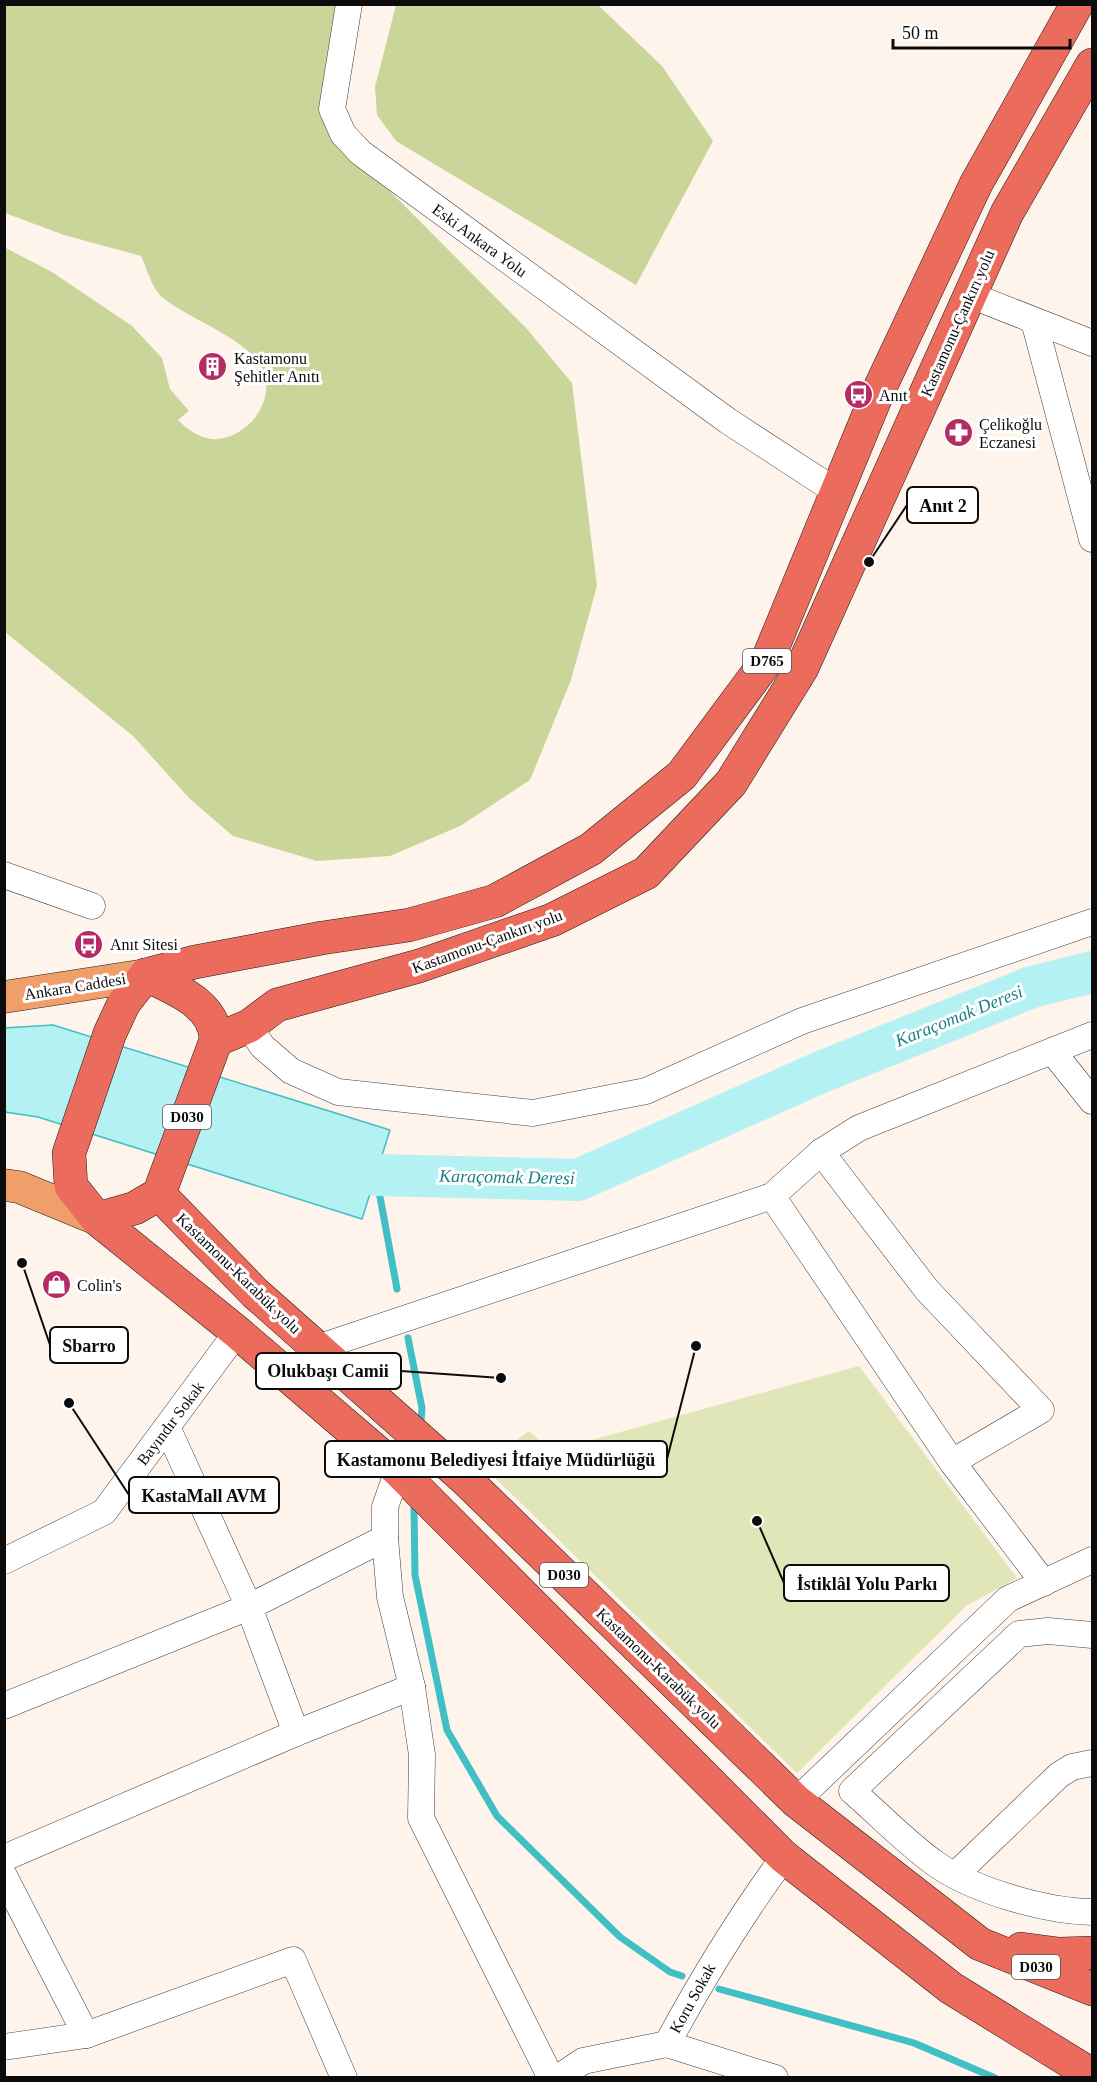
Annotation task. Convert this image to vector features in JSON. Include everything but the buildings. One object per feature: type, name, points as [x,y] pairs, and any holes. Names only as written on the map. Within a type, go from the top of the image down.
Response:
[{"type":"highway","name":"D765","points":[[146,975],[195,962],[322,938],[409,925],[495,901],[591,849],[682,775],[768,659],[878,392],[976,184],[1077,4]]},
{"type":"highway","name":"Kastamonu-Çankırı yolu","points":[[216,1040],[249,1026],[277,1005],[419,966],[552,920],[646,873],[731,783],[802,668],[1006,213],[1092,64]]},
{"type":"highway","points":[[216,1040],[216,1029],[198,1004],[146,975],[124,1003],[110,1033],[69,1153],[71,1186],[97,1219],[237,1332],[398,1470],[784,1857],[951,1988],[1092,2075]]},
{"type":"highway","name":"D030","points":[[159,1194],[216,1040]]},
{"type":"highway","points":[[97,1219],[135,1208],[159,1194]]},
{"type":"highway","name":"Kastamonu-Karabük yolu","points":[[159,1194],[255,1293],[465,1479],[796,1801],[980,1944],[1092,1989]]},
{"type":"highway","points":[[980,1944],[1059,1954],[1092,1953]]},
{"type":"main road","name":"Ankara Caddesi","points":[[4,997],[146,975]]},
{"type":"main road","points":[[4,1185],[19,1187],[97,1219]]},
{"type":"street","name":"Eski Ankara Yolu","points":[[349,4],[332,109],[344,134],[361,153],[728,421],[837,492]]},
{"type":"street","points":[[970,295],[1092,344]]},
{"type":"street","points":[[1034,321],[1092,539]]},
{"type":"street","points":[[4,875],[92,906]]},
{"type":"street","points":[[249,1026],[262,1046],[291,1071],[338,1092],[533,1113],[646,1091],[802,1021],[1092,922]]},
{"type":"street","points":[[317,1348],[772,1196],[821,1152],[859,1128],[1092,1035]]},
{"type":"street","points":[[1053,1052],[1092,1101]]},
{"type":"street","points":[[821,1152],[927,1290],[1041,1410],[952,1462]]},
{"type":"street","points":[[772,1196],[952,1462],[1044,1583]]},
{"type":"street","name":"Bayındır Sokak","points":[[4,1561],[104,1512],[237,1332]]},
{"type":"street","points":[[167,1427],[249,1607],[296,1732]]},
{"type":"street","points":[[398,1470],[385,1507],[385,1538],[390,1597],[412,1687],[422,1755],[422,1818],[551,2078]]},
{"type":"street","points":[[4,1706],[249,1607],[385,1538]]},
{"type":"street","points":[[796,1801],[1008,1599],[1089,1565]]},
{"type":"street","points":[[852,1791],[1018,1634],[1048,1631],[1092,1635]]},
{"type":"street","points":[[4,1858],[296,1732],[412,1687]]},
{"type":"street","points":[[955,1875],[1059,1775],[1072,1767],[1092,1763]]},
{"type":"street","points":[[829,1770],[936,1864],[955,1875],[992,1891],[1030,1902],[1076,1912],[1092,1912]]},
{"type":"street","name":"Koru Sokak","points":[[558,2078],[583,2061],[667,2044],[706,1972],[743,1912],[784,1857]]},
{"type":"street","points":[[4,1876],[86,2036]]},
{"type":"street","points":[[4,2047],[86,2036],[293,1960],[344,2078]]},
{"type":"street","points":[[667,2044],[775,2078]]},
{"type":"green space","points":[[5,5],[349,5],[336,93],[366,167],[527,329],[572,383],[597,586],[571,680],[530,780],[460,826],[390,856],[317,861],[233,836],[190,799],[133,736],[5,632],[4,247],[52,272],[132,326],[162,358],[170,389],[189,411],[178,420],[196,434],[218,439],[240,431],[249,424],[262,406],[266,384],[264,372],[247,350],[173,305],[158,293],[141,256],[64,235],[5,213]]},
{"type":"green space","points":[[396,5],[598,5],[662,66],[713,141],[636,285],[396,141],[377,115],[375,87]]},
{"type":"green space","points":[[859,1366],[1017,1578],[966,1606],[797,1773],[482,1465],[529,1431],[547,1444],[570,1446]]},
{"type":"water","points":[[53,1025],[390,1130],[362,1219],[38,1117],[5,1112],[4,1028]]},
{"type":"waterway","name":"Karaçomak Deresi","points":[[322,1158],[376,1175],[578,1180],[821,1072],[1032,987],[1092,972]]},
{"type":"waterway","points":[[376,1175],[397,1289]]},
{"type":"waterway","points":[[408,1338],[422,1408],[421,1422]]},
{"type":"waterway","points":[[414,1508],[415,1575],[447,1730],[497,1816],[620,1937],[670,1972],[682,1976]]},
{"type":"waterway","points":[[719,1989],[914,2043],[995,2078]]},
{"type":"place","name":"Kastamonu Şehitler Anıtı","points":[[213,367]]},
{"type":"place","name":"Anıt","points":[[858,395]]},
{"type":"place","name":"Çelikoğlu Eczanesi","points":[[958,433]]},
{"type":"place","name":"Anıt 2","points":[[869,562]]},
{"type":"place","name":"Anıt Sitesi","points":[[89,944]]},
{"type":"place","name":"Sbarro","points":[[22,1263]]},
{"type":"place","name":"Colin's","points":[[56,1285]]},
{"type":"place","name":"Kastamonu Belediyesi İtfaiye Müdürlüğü","points":[[696,1346]]},
{"type":"place","name":"Olukbaşı Camii","points":[[501,1378]]},
{"type":"place","name":"KastaMall AVM","points":[[69,1403]]},
{"type":"place","name":"İstiklâl Yolu Parkı","points":[[757,1521]]}]
